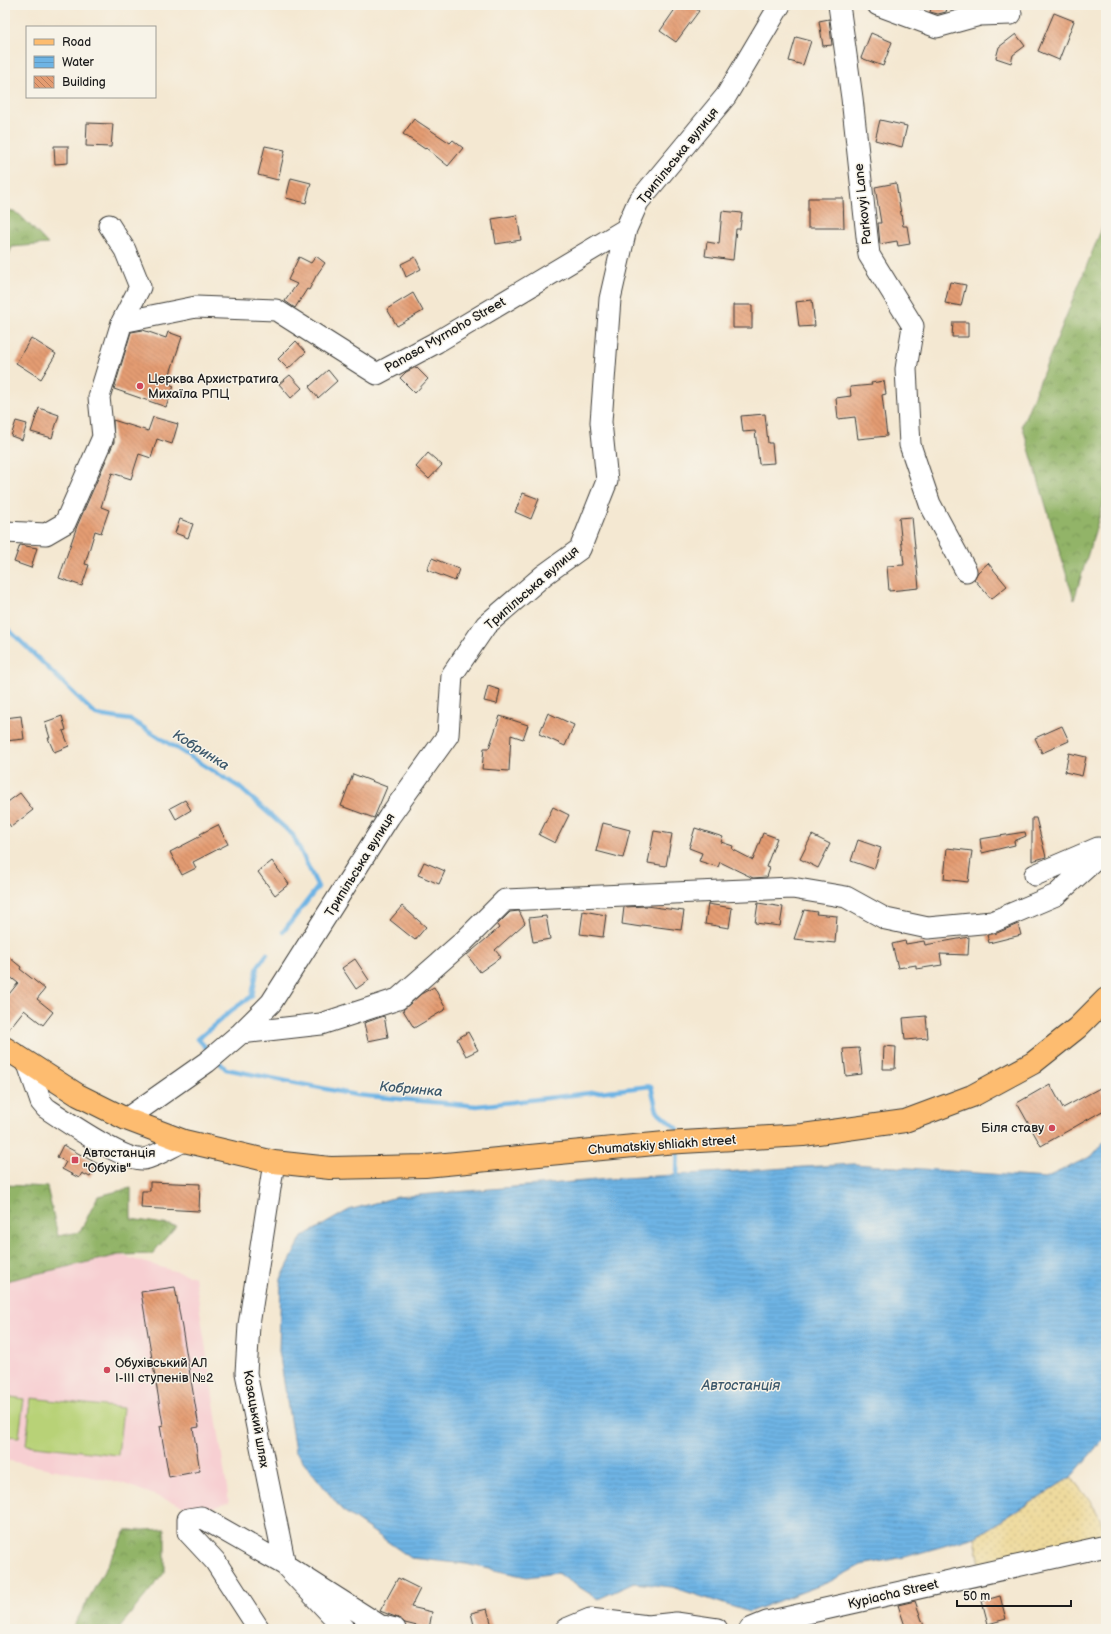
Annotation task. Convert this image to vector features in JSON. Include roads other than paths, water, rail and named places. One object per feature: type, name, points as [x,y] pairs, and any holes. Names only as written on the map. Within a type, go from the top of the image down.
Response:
[{"type":"main road","name":"Chumatskiy shliakh street","points":[[126,1119],[184,1140],[274,1162],[330,1168],[425,1166],[688,1142],[803,1135],[906,1121],[972,1096],[1033,1063],[1077,1028],[1106,999]]},
{"type":"main road","points":[[5,1048],[78,1095],[126,1119]]},
{"type":"street","name":"Трипільська вулиця","points":[[126,1119],[213,1056],[241,1033],[271,1003],[389,817],[448,736],[452,675],[486,625],[544,575],[580,549],[607,481],[601,422],[610,300],[626,229],[638,202],[726,96],[780,5]]},
{"type":"street","name":"Parkovyi Lane","points":[[839,5],[852,98],[868,255],[913,326],[906,369],[910,445],[930,504],[966,571]]},
{"type":"street","points":[[878,5],[937,27],[980,15],[1011,14]]},
{"type":"street","points":[[5,532],[46,534],[65,523],[103,437],[99,397],[122,322],[140,288],[125,250],[109,225]]},
{"type":"street","name":"Panasa Myrnoho Street","points":[[122,322],[196,307],[276,310],[377,374],[437,342],[626,229]]},
{"type":"street","points":[[241,1033],[321,1024],[398,999],[464,941],[505,900],[792,888],[846,897],[886,919],[928,928],[992,922],[1056,895],[1095,860],[1098,848],[1035,875]]},
{"type":"street","points":[[28,1064],[41,1102],[46,1108],[92,1138],[134,1158],[143,1159],[184,1140]]},
{"type":"street","name":"Козацький шлях","points":[[274,1162],[250,1326],[246,1373],[285,1565]]},
{"type":"street","points":[[258,1629],[215,1561],[188,1532],[188,1519],[200,1518],[285,1565],[379,1624],[395,1629]]},
{"type":"street","name":"Kypiacha Street","points":[[750,1629],[766,1622],[1106,1546]]},
{"type":"street","points":[[285,1565],[345,1629]]},
{"type":"street","points":[[566,1629],[590,1619],[648,1628],[676,1623],[717,1629]]},
{"type":"water","name":"Автостанція","points":[[1106,1139],[1106,1436],[1071,1477],[975,1537],[905,1557],[861,1565],[829,1582],[749,1612],[672,1587],[634,1583],[598,1599],[557,1573],[527,1577],[466,1564],[411,1558],[342,1510],[295,1451],[279,1351],[281,1279],[302,1237],[349,1210],[397,1197],[608,1179],[854,1164],[1045,1178],[1092,1156]]},
{"type":"waterway","name":"Кобринка","points":[[5,626],[96,715],[131,720],[239,787],[293,835],[318,887],[283,932]]},
{"type":"waterway","name":"Кобринка","points":[[211,1053],[198,1039],[232,1010],[252,996],[258,966],[267,954]]},
{"type":"waterway","name":"Кобринка","points":[[217,1060],[226,1069],[356,1095],[477,1106],[651,1086],[657,1111],[678,1129],[678,1136]]},
{"type":"waterway","name":"Кобринка","points":[[677,1175],[678,1147]]},
{"type":"place","name":"Церква Архистратига Михаїла РПЦ","points":[[140,386]]},
{"type":"place","name":"Біля ставу","points":[[1052,1128]]},
{"type":"place","name":"Автостанція \"Обухів\"","points":[[75,1160]]},
{"type":"place","name":"Обухівський АЛ І-ІІІ ступенів №2","points":[[107,1370]]}]
